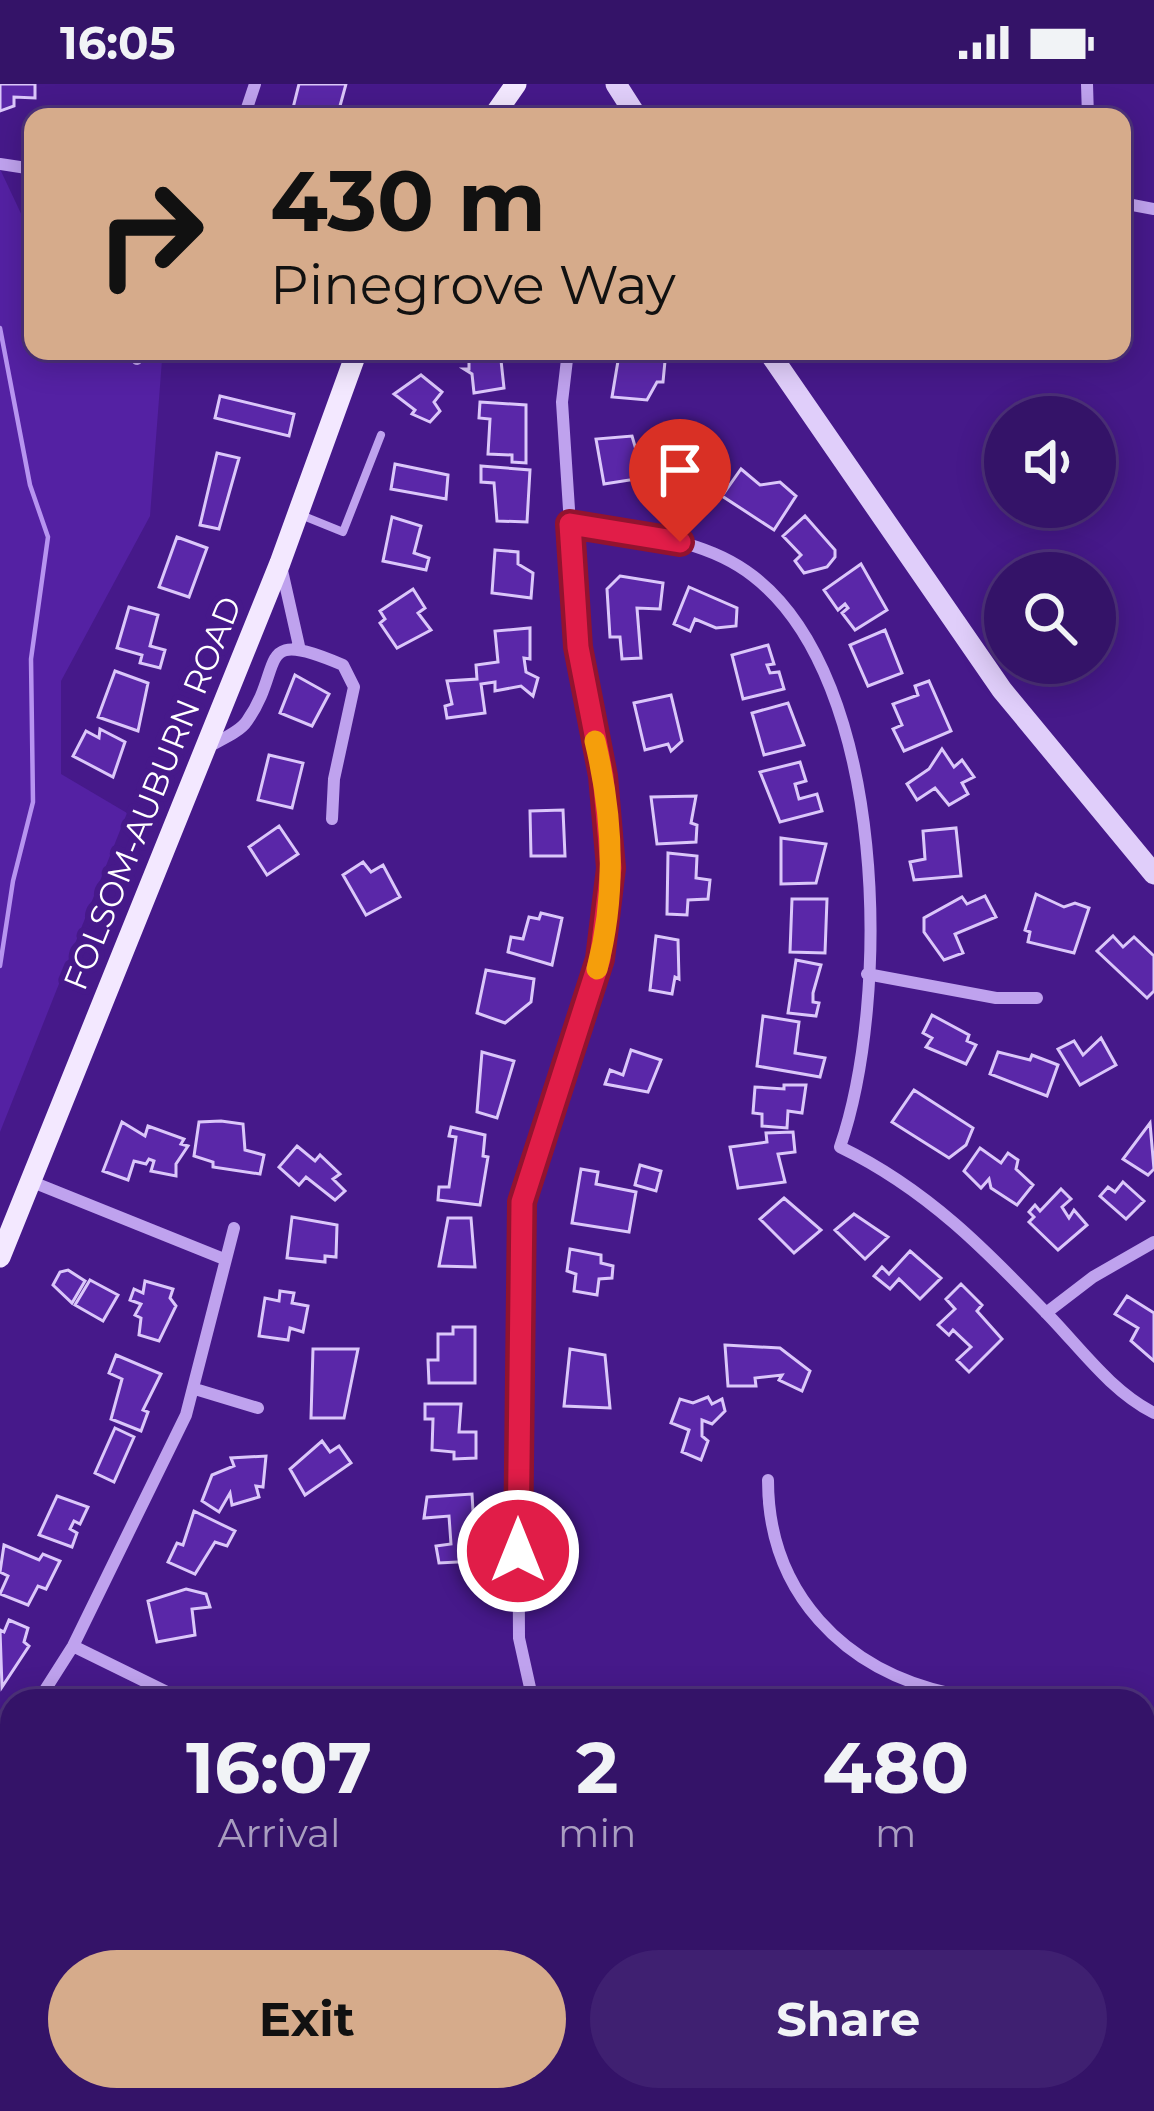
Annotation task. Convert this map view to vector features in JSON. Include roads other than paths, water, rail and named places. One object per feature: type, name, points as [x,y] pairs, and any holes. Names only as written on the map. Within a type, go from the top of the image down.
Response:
[{"type":"main road","name":"FOLSOM-AUBURN ROAD","points":[[0,1257],[208,747],[354,360]]},
{"type":"main road","points":[[774,360],[1002,690],[1154,874]]},
{"type":"street","points":[[530,1689],[519,1638],[517,1248],[529,1172],[600,959],[611,868],[603,776],[578,647],[562,402],[567,360]]},
{"type":"street","points":[[570,524],[680,542],[717,554],[752,574],[790,612],[816,658],[863,789],[867,974],[860,1078],[840,1147],[896,1176],[957,1222],[1111,1382],[1154,1413]]},
{"type":"street","points":[[280,563],[299,646]]},
{"type":"street","points":[[208,747],[246,723],[278,654],[299,646],[343,665],[353,678],[332,818]]},
{"type":"street","points":[[867,974],[995,998],[1036,998]]},
{"type":"street","points":[[30,1181],[224,1259]]},
{"type":"street","points":[[46,1689],[73,1646],[195,1389],[234,1228]]},
{"type":"street","points":[[1046,1313],[1093,1277],[1154,1242]]},
{"type":"street","points":[[195,1389],[258,1408]]},
{"type":"street","points":[[768,1480],[768,1514],[780,1562],[797,1595],[830,1632],[938,1689]]},
{"type":"street","points":[[73,1646],[161,1689]]},
{"type":"lane","points":[[299,515],[343,532],[381,435]]},
{"type":"waterway","points":[[0,328],[30,485],[48,537],[31,659],[33,802],[13,881],[0,966]]}]
